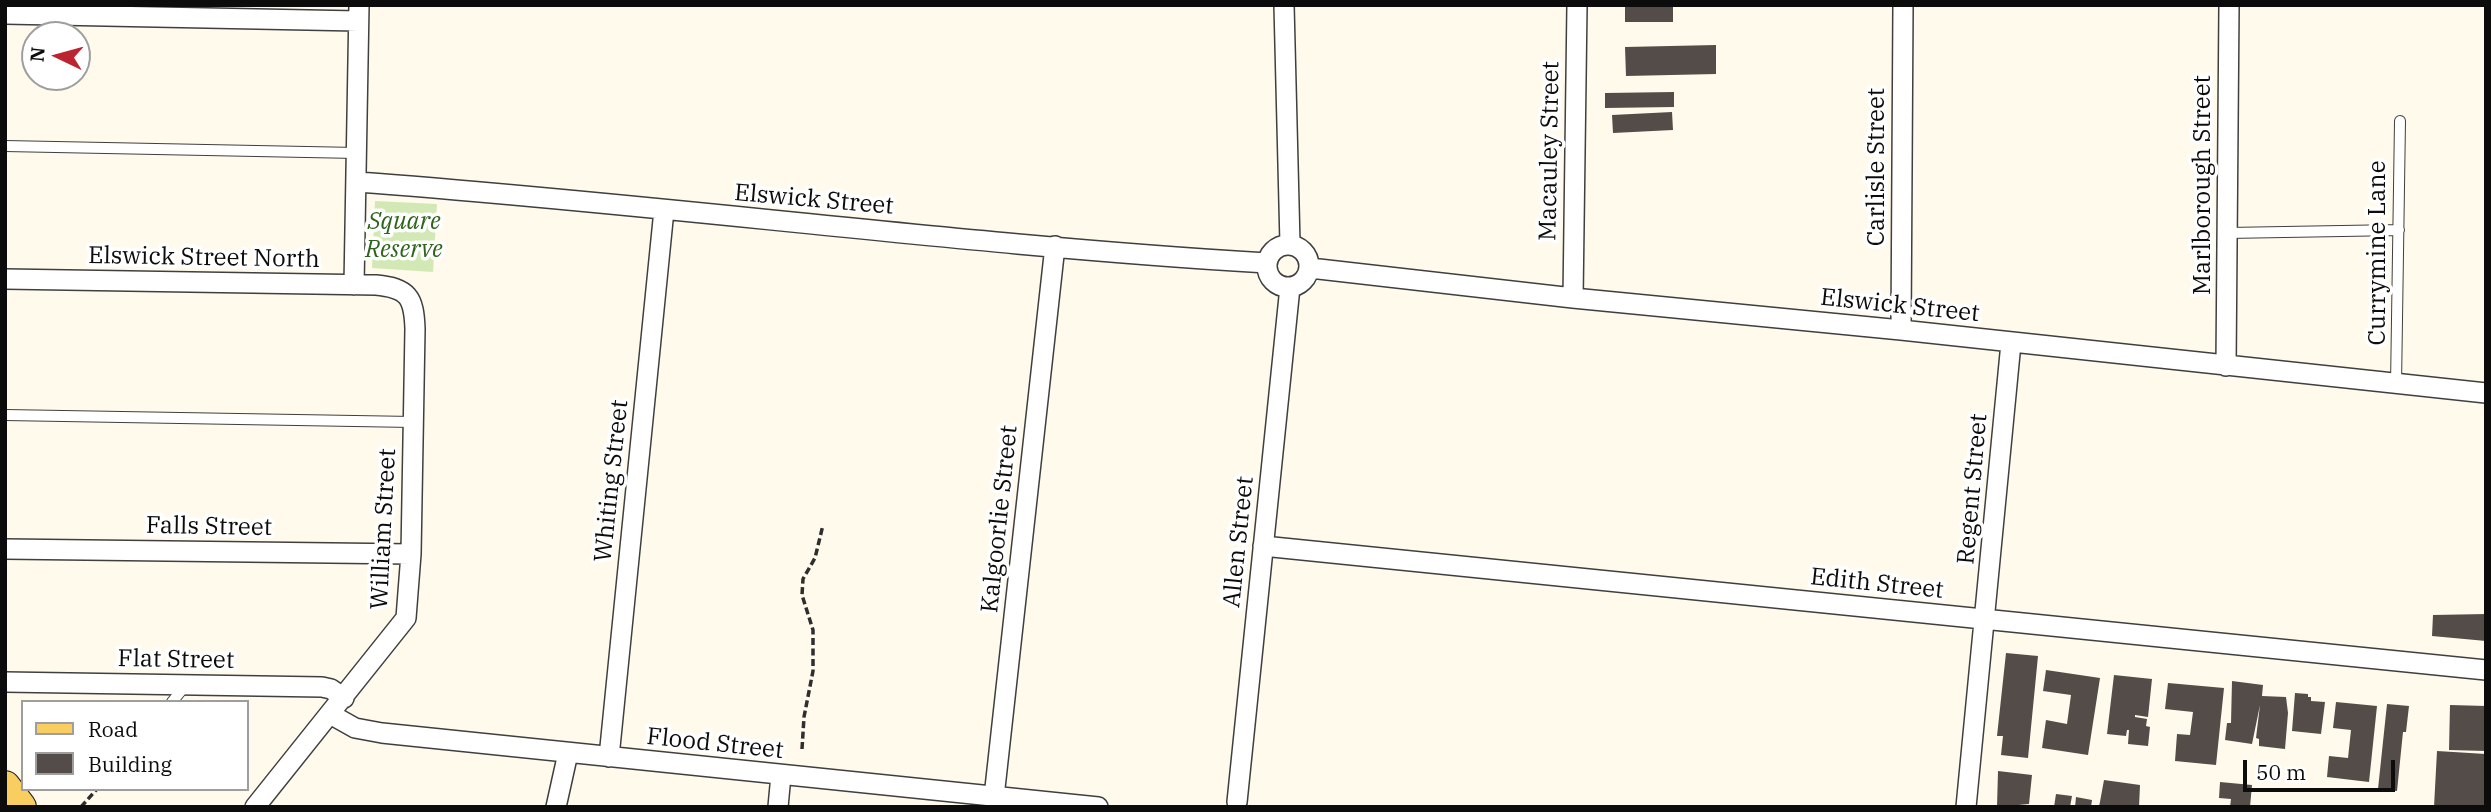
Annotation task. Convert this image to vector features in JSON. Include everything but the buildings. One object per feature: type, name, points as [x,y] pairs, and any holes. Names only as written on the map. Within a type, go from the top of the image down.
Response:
[{"type":"main road","points":[[5,786],[21,807]]},
{"type":"street","points":[[1284,5],[1290,244]]},
{"type":"street","name":"Macauley Street","points":[[1573,298],[1577,5]]},
{"type":"street","name":"Carlisle Street","points":[[1901,330],[1903,5]]},
{"type":"street","name":"Marlborough Street","points":[[2226,366],[2229,5]]},
{"type":"street","points":[[5,14],[358,13],[354,285]]},
{"type":"street","name":"Elswick Street","points":[[357,182],[1267,264]]},
{"type":"street","name":"Whiting Street","points":[[609,758],[664,210]]},
{"type":"street","points":[[1290,244],[1302,249],[1310,268],[1304,281],[1290,287],[1276,284],[1267,271],[1267,264],[1274,249],[1290,244]]},
{"type":"street","name":"Kalgoorlie Street","points":[[994,797],[1055,246]]},
{"type":"street","name":"Elswick Street","points":[[1310,268],[2486,393]]},
{"type":"street","name":"Elswick Street North","points":[[5,279],[354,285],[401,289]]},
{"type":"street","name":"Allen Street","points":[[1235,805],[1290,287]]},
{"type":"street","name":"William Street","points":[[255,807],[404,623],[407,613],[411,554],[415,316],[411,301],[401,289]]},
{"type":"street","name":"Regent Street","points":[[1966,807],[2011,343]]},
{"type":"street","name":"Edith Street","points":[[1263,546],[2486,670]]},
{"type":"street","name":"Falls Street","points":[[5,549],[411,554]]},
{"type":"street","name":"Flat Street","points":[[5,682],[321,687],[331,689],[344,698]]},
{"type":"street","name":"Flood Street","points":[[330,714],[355,728],[382,733],[1098,807]]},
{"type":"street","points":[[556,807],[568,753]]},
{"type":"street","points":[[778,807],[781,775]]},
{"type":"lane","name":"Currymine Lane","points":[[2396,385],[2400,121]]},
{"type":"lane","points":[[5,146],[357,153]]},
{"type":"lane","points":[[2227,233],[2399,230]]},
{"type":"lane","points":[[5,415],[413,422]]},
{"type":"lane","points":[[174,700],[187,684]]},
{"type":"path","points":[[803,749],[804,717],[813,671],[813,630],[802,595],[803,579],[816,558],[823,525]]},
{"type":"path","points":[[81,807],[95,791]]},
{"type":"green space","name":"Square Reserve","points":[[375,201],[437,204],[433,272],[372,268]]}]
